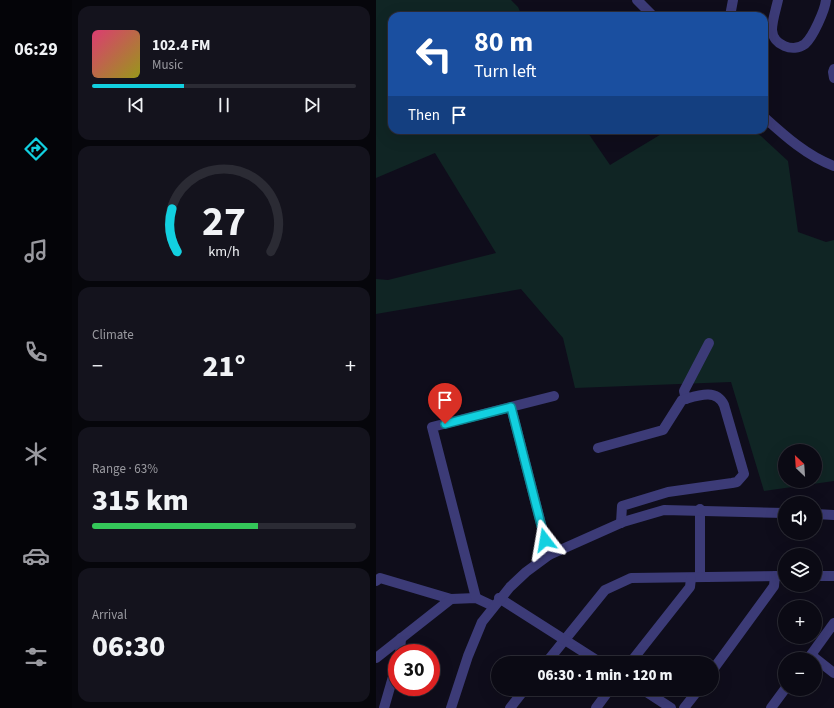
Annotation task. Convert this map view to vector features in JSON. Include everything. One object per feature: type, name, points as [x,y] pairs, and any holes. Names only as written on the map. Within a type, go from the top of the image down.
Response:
[{"type":"street","points":[[637,0],[649,12]]},
{"type":"street","points":[[730,12],[732,0]]},
{"type":"street","points":[[778,0],[772,28],[773,35],[775,40],[780,44],[791,48],[804,44],[810,39],[825,6],[826,0]]},
{"type":"street","points":[[834,69],[834,78]]},
{"type":"street","points":[[768,120],[811,155],[834,166]]},
{"type":"street","points":[[686,399],[684,391],[709,343]]},
{"type":"street","points":[[598,448],[663,430],[682,400],[706,394],[718,396],[721,399],[744,474],[736,482],[668,492],[622,506],[621,524]]},
{"type":"street","points":[[476,598],[432,427],[554,396]]},
{"type":"street","points":[[511,407],[549,555]]},
{"type":"street","points":[[451,708],[475,636],[482,622],[496,602],[526,572],[549,555],[621,524],[664,510],[778,513]]},
{"type":"street","points":[[636,656],[690,587],[695,577],[700,510]]},
{"type":"street","points":[[822,514],[834,515]]},
{"type":"street","points":[[551,656],[605,590],[631,578],[778,576]]},
{"type":"street","points":[[822,576],[834,576]]},
{"type":"street","points":[[376,581],[380,578],[451,599],[476,598],[496,602],[590,656]]},
{"type":"street","points":[[719,661],[778,579]]},
{"type":"street","points":[[376,658],[451,599]]},
{"type":"street","points":[[814,652],[834,623]]},
{"type":"street","points":[[401,644],[402,638]]},
{"type":"street","points":[[822,665],[834,673]]},
{"type":"street","points":[[384,708],[388,694]]},
{"type":"street","points":[[510,708],[519,696]]},
{"type":"street","points":[[596,708],[605,696]]},
{"type":"street","points":[[653,696],[671,708]]},
{"type":"street","points":[[684,708],[693,696]]},
{"type":"street","points":[[771,708],[780,696]]},
{"type":"green space","points":[[376,0],[511,0],[518,7],[520,12],[388,12],[388,134],[589,134],[610,165],[661,134],[758,134],[788,161],[798,232],[826,242],[834,240],[834,481],[822,483],[822,444],[778,444],[778,488],[785,488],[764,491],[731,382],[575,388],[563,338],[521,289],[376,314],[376,279],[388,280],[496,253],[435,153],[376,178]]},
{"type":"route","points":[[445,424],[511,407],[545,540]]}]
